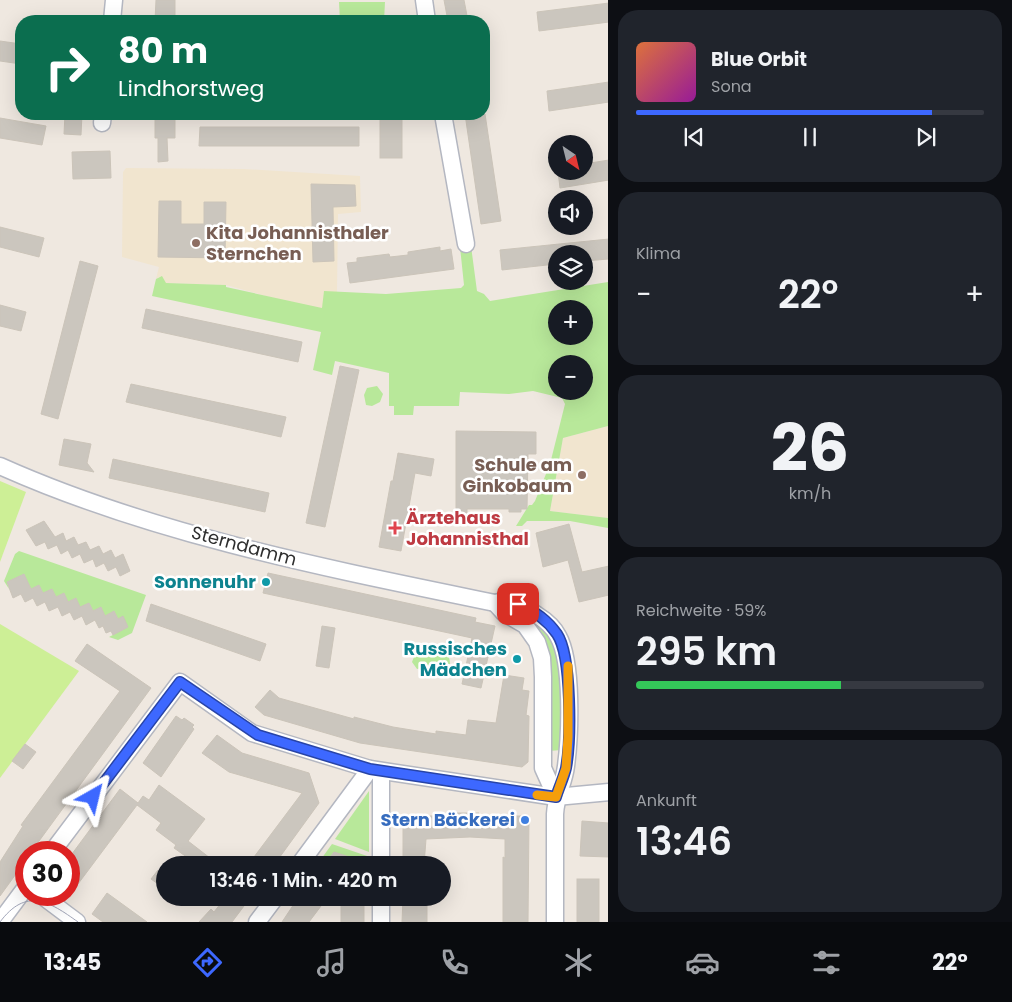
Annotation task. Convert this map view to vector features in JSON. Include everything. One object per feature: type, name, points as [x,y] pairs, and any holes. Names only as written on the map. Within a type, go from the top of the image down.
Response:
[{"type":"street","points":[[113,15],[114,0]]},
{"type":"street","points":[[424,0],[426,15]]},
{"type":"street","points":[[444,120],[466,244]]},
{"type":"street","name":"Sterndamm","points":[[0,466],[92,501],[180,530],[302,562],[495,603],[507,600],[529,609],[545,620],[558,635],[568,663],[566,768],[556,797],[554,922]]},
{"type":"street","name":"Sterndamm","points":[[495,603],[504,613],[525,625],[537,642],[542,658],[543,677],[543,768],[556,797]]},
{"type":"street","points":[[60,841],[180,682],[258,735],[376,770],[556,797],[608,792]]},
{"type":"street","points":[[306,856],[376,770]]},
{"type":"street","points":[[376,770],[381,856]]},
{"type":"street","points":[[0,922],[15,901]]},
{"type":"street","points":[[56,906],[77,922]]},
{"type":"street","points":[[257,922],[269,906]]},
{"type":"street","points":[[381,906],[381,922]]},
{"type":"shaded area","points":[[126,168],[244,169],[360,176],[361,212],[338,214],[337,293],[324,312],[226,285],[165,283],[159,277],[156,279],[159,267],[122,257],[123,172]]},
{"type":"shaded area","name":"Schule am Ginkobaum","points":[[608,426],[608,518],[550,511],[563,438]]},
{"type":"green space","points":[[339,2],[385,2],[384,15],[340,15]]},
{"type":"green space","points":[[471,246],[477,291],[484,294],[490,301],[558,290],[593,290],[593,284],[608,282],[608,426],[563,438],[550,511],[608,518],[608,528],[570,521],[527,521],[522,526],[516,526],[529,505],[532,505],[535,501],[550,464],[565,404],[563,400],[593,400],[593,355],[548,355],[548,395],[533,391],[509,394],[460,392],[459,406],[414,406],[413,415],[394,415],[394,406],[389,406],[389,373],[335,361],[332,375],[313,370],[321,332],[152,296],[156,279],[162,276],[166,283],[226,285],[226,287],[322,308],[324,291],[386,294],[461,288],[464,285],[460,247]]},
{"type":"green space","points":[[377,386],[383,394],[380,402],[372,406],[366,405],[364,395],[367,388]]},
{"type":"green space","points":[[0,481],[26,492],[0,562]]},
{"type":"green space","points":[[19,551],[146,595],[132,633],[118,640],[109,637],[128,627],[123,617],[118,619],[114,611],[105,616],[101,607],[93,611],[89,603],[80,607],[76,598],[68,602],[64,593],[56,597],[52,589],[43,593],[39,585],[31,589],[24,574],[7,582],[9,589],[4,581],[15,554]]},
{"type":"green space","points":[[529,614],[555,640],[563,671],[561,750],[549,751],[549,670]]},
{"type":"green space","points":[[0,624],[79,671],[0,778]]},
{"type":"green space","points":[[427,651],[430,654],[444,652],[450,660],[450,664],[443,664],[441,672],[438,673],[424,668],[417,669],[412,662],[414,657]]},
{"type":"green space","points":[[369,791],[369,852],[335,839]]},
{"type":"green space","points":[[332,844],[367,856],[346,856],[334,852],[331,856],[323,856]]},
{"type":"building","points":[[156,0],[175,0],[175,15],[155,15]]},
{"type":"building","points":[[444,0],[464,0],[467,15],[447,15]]},
{"type":"building","points":[[608,3],[608,22],[539,31],[537,12]]},
{"type":"building","points":[[0,41],[15,43],[15,63],[0,61]]},
{"type":"building","points":[[608,82],[608,102],[549,111],[547,91]]},
{"type":"building","points":[[0,118],[46,126],[42,145],[0,138]]},
{"type":"building","points":[[65,120],[82,120],[81,135],[64,134]]},
{"type":"building","points":[[155,120],[175,120],[175,138],[167,138],[168,161],[158,162],[158,138],[155,138]]},
{"type":"building","points":[[380,120],[402,120],[402,158],[380,158]]},
{"type":"building","points":[[466,120],[486,120],[501,221],[481,224]]},
{"type":"building","points":[[200,127],[359,127],[359,146],[199,146]]},
{"type":"building","points":[[110,151],[111,178],[73,179],[72,152]]},
{"type":"building","points":[[608,160],[608,180],[560,188],[559,180],[593,180],[593,163]]},
{"type":"building","points":[[311,184],[355,185],[356,206],[333,207],[334,261],[313,262]]},
{"type":"building","points":[[159,201],[181,201],[181,224],[204,224],[204,202],[226,202],[225,258],[158,257]]},
{"type":"building","points":[[0,227],[44,238],[39,257],[0,247]]},
{"type":"building","points":[[608,239],[608,259],[593,260],[593,245],[550,245]]},
{"type":"building","points":[[548,245],[548,265],[502,270],[500,250]]},
{"type":"building","points":[[440,247],[440,251],[451,249],[454,269],[350,283],[347,263],[357,262],[357,258],[389,254],[390,257],[408,255],[408,252]]},
{"type":"building","points":[[80,261],[98,266],[58,419],[41,414]]},
{"type":"building","points":[[0,305],[26,312],[21,331],[0,326]]},
{"type":"building","points":[[146,309],[302,342],[298,362],[142,328]]},
{"type":"building","points":[[340,366],[359,370],[325,527],[306,523]]},
{"type":"building","points":[[131,384],[286,417],[281,437],[126,402]]},
{"type":"building","points":[[456,431],[536,432],[536,454],[528,454],[527,509],[521,509],[521,512],[509,512],[509,509],[467,509],[467,516],[456,515]]},
{"type":"building","points":[[64,439],[91,444],[87,463],[94,472],[59,465]]},
{"type":"building","points":[[398,453],[434,459],[431,476],[415,473],[401,551],[379,547]]},
{"type":"building","points":[[113,459],[269,493],[265,512],[109,478]]},
{"type":"building","points":[[44,521],[55,537],[63,533],[66,541],[74,537],[78,545],[86,542],[90,550],[99,546],[103,554],[111,550],[115,558],[123,554],[130,571],[120,576],[116,567],[108,571],[104,563],[96,567],[93,559],[84,563],[80,554],[72,558],[68,550],[61,554],[57,545],[48,549],[45,542],[36,546],[26,530]]},
{"type":"building","points":[[569,524],[582,572],[608,566],[608,595],[579,602],[568,560],[543,567],[536,533]]},
{"type":"building","points":[[268,573],[476,618],[475,622],[495,626],[481,688],[462,684],[472,638],[263,593]]},
{"type":"building","points":[[24,574],[31,589],[39,585],[43,593],[52,589],[56,597],[64,593],[68,602],[76,598],[80,607],[89,603],[93,611],[101,607],[105,616],[114,611],[118,619],[123,616],[128,627],[113,635],[111,631],[106,633],[103,626],[99,628],[95,620],[86,625],[82,616],[74,620],[70,612],[62,616],[58,607],[49,611],[45,602],[37,606],[33,598],[25,602],[21,594],[13,598],[7,582]]},
{"type":"building","points":[[151,604],[266,644],[260,661],[146,621]]},
{"type":"building","points":[[322,626],[335,628],[329,668],[316,666]]},
{"type":"building","points":[[87,644],[151,688],[39,841],[15,841],[15,875],[0,896],[0,862],[23,826],[21,825],[120,691],[75,661]]},
{"type":"building","points":[[504,675],[524,678],[522,690],[529,691],[526,715],[529,716],[528,762],[522,767],[360,743],[264,715],[255,707],[270,690],[279,698],[354,719],[354,717],[393,727],[436,734],[436,731],[466,735],[468,720],[496,723]]},
{"type":"building","points":[[176,716],[182,720],[184,718],[194,725],[192,727],[194,729],[161,777],[143,763]]},
{"type":"building","points":[[217,735],[242,753],[309,773],[319,803],[281,856],[255,856],[302,793],[229,772],[202,753]]},
{"type":"building","points":[[25,744],[36,752],[23,769],[12,761]]},
{"type":"building","points":[[159,785],[205,819],[188,841],[207,856],[185,856],[174,848],[176,845],[156,830],[161,823],[137,805],[80,881],[80,843],[120,789],[138,803],[143,796],[149,800]]},
{"type":"building","points":[[454,813],[479,813],[479,816],[529,816],[528,922],[503,922],[503,857],[505,858],[505,839],[470,837],[426,839],[425,856],[403,856],[403,816],[454,816]]},
{"type":"building","points":[[582,821],[608,823],[608,857],[580,856]]},
{"type":"building","points":[[334,852],[346,856],[331,856]]},
{"type":"building","points":[[156,873],[156,883],[151,879]]},
{"type":"building","points":[[577,879],[599,879],[599,922],[577,922]]},
{"type":"building","points":[[107,893],[147,922],[103,922],[92,914]]},
{"type":"building","points":[[219,906],[244,906],[232,922],[199,922],[211,909],[214,912]]},
{"type":"building","points":[[293,906],[321,906],[309,922],[282,922]]},
{"type":"building","points":[[341,906],[364,906],[364,922],[341,922]]},
{"type":"building","points":[[403,906],[427,906],[427,922],[402,922]]},
{"type":"tram line","points":[[0,922],[19,904],[28,901],[38,901],[57,908],[78,922]]},
{"type":"slow traffic","points":[[537,795],[556,797],[566,768],[568,666]]},
{"type":"place","name":"Kita Johannisthaler Sternchen","points":[[196,243]]},
{"type":"place","name":"Schule am Ginkobaum","points":[[582,475]]},
{"type":"place","name":"Ärztehaus Johannisthal","points":[[395,528]]},
{"type":"place","name":"Sonnenuhr","points":[[266,582]]},
{"type":"place","name":"Russisches Mädchen","points":[[517,659]]},
{"type":"place","name":"Stern Bäckerei","points":[[525,820]]},
{"type":"route","points":[[93,797],[180,682],[258,735],[353,765],[556,797],[566,768],[568,663],[558,635],[545,620],[518,604]]}]
